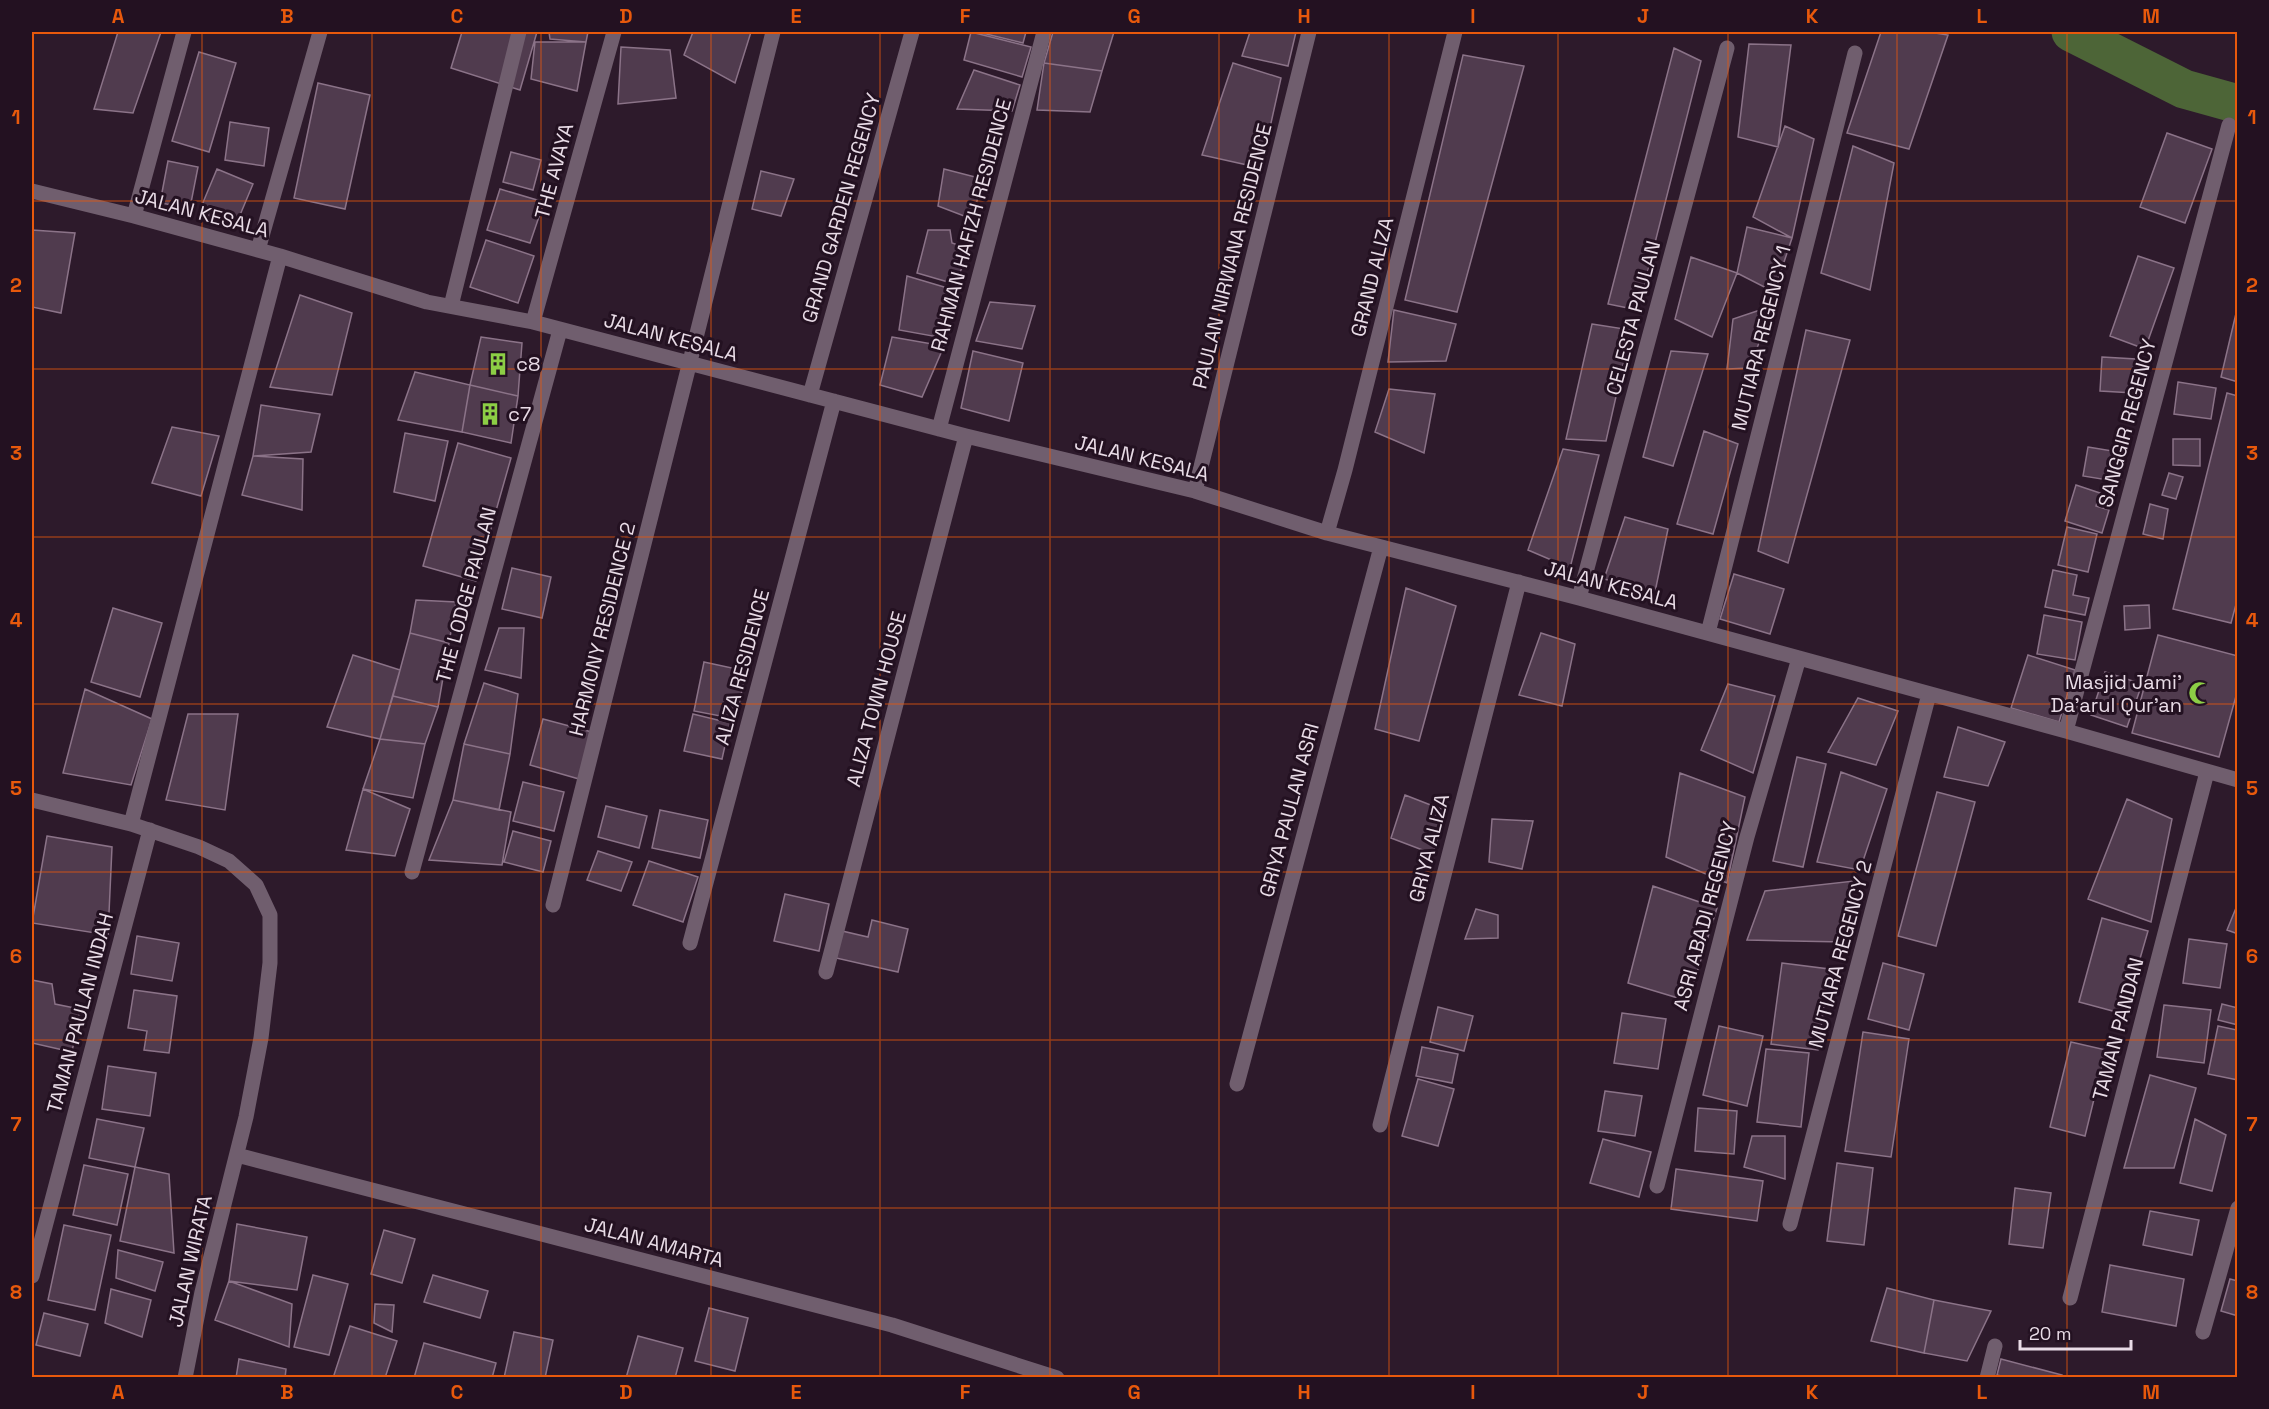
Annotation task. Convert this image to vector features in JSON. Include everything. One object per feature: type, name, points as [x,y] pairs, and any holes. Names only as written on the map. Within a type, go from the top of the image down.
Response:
[{"type":"street","points":[[134,216],[184,32]]},
{"type":"street","points":[[258,250],[320,32]]},
{"type":"street","points":[[451,306],[519,32]]},
{"type":"street","name":"THE AVAYA","points":[[533,322],[614,32]]},
{"type":"street","points":[[690,363],[773,32]]},
{"type":"street","name":"GRAND GARDEN REGENCY","points":[[810,395],[912,32]]},
{"type":"street","name":"RAHMAN HAFIZH RESIDENCE","points":[[939,429],[1044,32]]},
{"type":"street","name":"PAULAN NIRWANA RESIDENCE","points":[[1195,491],[1309,32]]},
{"type":"street","name":"GRAND ALIZA","points":[[1327,532],[1345,471],[1455,32]]},
{"type":"street","name":"CELESTA PAULAN","points":[[1579,598],[1727,48]]},
{"type":"street","name":"MUTIARA REGENCY 1","points":[[1707,633],[1855,53]]},
{"type":"street","name":"SANGGIR REGENCY","points":[[2066,731],[2229,125]]},
{"type":"street","name":"JALAN KESALA","points":[[32,191],[280,256],[427,302],[533,322],[966,436],[1195,491],[1381,547],[1579,598],[2238,780]]},
{"type":"street","points":[[131,824],[280,256]]},
{"type":"street","name":"THE LODGE PAULAN","points":[[412,872],[561,330]]},
{"type":"street","name":"HARMONY RESIDENCE 2","points":[[553,905],[690,363]]},
{"type":"street","name":"ALIZA RESIDENCE","points":[[690,943],[834,401]]},
{"type":"street","name":"ALIZA TOWN HOUSE","points":[[826,972],[966,436]]},
{"type":"street","name":"GRIYA PAULAN ASRI","points":[[1237,1084],[1381,547]]},
{"type":"street","name":"GRIYA ALIZA","points":[[1380,1125],[1519,582]]},
{"type":"street","name":"ASRI ABADI REGENCY","points":[[1657,1186],[1747,837],[1799,658]]},
{"type":"street","name":"MUTIARA REGENCY 2","points":[[1790,1224],[1929,694]]},
{"type":"street","name":"TAMAN PANDAN","points":[[2070,1298],[2207,771]]},
{"type":"street","name":"JALAN WIRATA","points":[[32,800],[131,824],[199,847],[230,861],[256,885],[270,915],[270,963],[261,1038],[237,1155],[202,1292],[185,1377]]},
{"type":"street","name":"TAMAN PAULAN INDAH","points":[[32,1276],[150,831]]},
{"type":"street","name":"JALAN AMARTA","points":[[237,1155],[892,1325],[1057,1377]]},
{"type":"street","points":[[2204,1332],[2238,1208]]},
{"type":"street","points":[[1987,1377],[1995,1346]]},
{"type":"building","points":[[118,32],[161,32],[133,113],[94,109]]},
{"type":"building","points":[[462,32],[537,32],[520,90],[451,68]]},
{"type":"building","points":[[549,32],[588,32],[586,42],[550,39]]},
{"type":"building","points":[[693,32],[751,32],[735,83],[684,55]]},
{"type":"building","points":[[971,32],[1031,47],[1022,77],[964,60]]},
{"type":"building","points":[[978,32],[1026,32],[1023,43]]},
{"type":"building","points":[[1053,32],[1114,32],[1102,71],[1044,63]]},
{"type":"building","points":[[1250,32],[1296,32],[1288,66],[1242,56]]},
{"type":"building","points":[[1881,32],[1929,32],[1948,35],[1909,149],[1847,133]]},
{"type":"building","points":[[535,42],[586,42],[577,91],[531,79]]},
{"type":"building","points":[[1749,44],[1791,45],[1778,147],[1738,137]]},
{"type":"building","points":[[621,47],[670,50],[676,98],[618,104]]},
{"type":"building","points":[[1674,48],[1701,61],[1638,310],[1608,304]]},
{"type":"building","points":[[199,52],[236,63],[209,152],[172,141]]},
{"type":"building","points":[[1463,55],[1524,66],[1457,312],[1405,300]]},
{"type":"building","points":[[1044,63],[1102,71],[1090,112],[1037,110]]},
{"type":"building","points":[[1233,63],[1281,78],[1261,168],[1202,155]]},
{"type":"building","points":[[974,70],[1020,85],[1012,111],[957,109]]},
{"type":"building","points":[[318,83],[370,95],[345,209],[294,198]]},
{"type":"building","points":[[230,122],[269,128],[264,166],[225,160]]},
{"type":"building","points":[[1785,126],[1814,139],[1792,238],[1753,217]]},
{"type":"building","points":[[2167,133],[2212,149],[2185,223],[2140,207]]},
{"type":"building","points":[[1853,146],[1894,163],[1870,290],[1821,273]]},
{"type":"building","points":[[511,152],[541,160],[533,190],[503,182]]},
{"type":"building","points":[[168,161],[198,167],[190,208],[160,203]]},
{"type":"building","points":[[217,169],[253,184],[235,227],[199,212]]},
{"type":"building","points":[[944,169],[983,179],[972,219],[938,206]]},
{"type":"building","points":[[761,171],[794,179],[781,216],[752,209]]},
{"type":"building","points":[[500,189],[544,202],[530,243],[487,230]]},
{"type":"building","points":[[1747,227],[1792,238],[1774,292],[1737,273]]},
{"type":"building","points":[[32,230],[75,233],[61,313],[32,307]]},
{"type":"building","points":[[928,230],[950,230],[952,243],[970,249],[955,284],[917,273]]},
{"type":"building","points":[[486,240],[534,256],[518,303],[470,287]]},
{"type":"building","points":[[2138,256],[2174,268],[2145,349],[2110,336]]},
{"type":"building","points":[[1691,257],[1737,273],[1712,337],[1675,319]]},
{"type":"building","points":[[907,276],[951,289],[938,337],[899,330]]},
{"type":"building","points":[[300,295],[352,313],[332,395],[270,387]]},
{"type":"building","points":[[990,302],[1035,306],[1022,349],[976,341]]},
{"type":"building","points":[[2238,305],[2238,382],[2221,377]]},
{"type":"building","points":[[1772,306],[1750,368],[1727,369],[1733,319]]},
{"type":"building","points":[[1394,310],[1456,324],[1446,361],[1388,362]]},
{"type":"building","points":[[1592,324],[1631,330],[1606,441],[1566,439]]},
{"type":"building","points":[[1806,330],[1850,340],[1788,563],[1758,551]]},
{"type":"building","name":"c8","points":[[481,337],[522,343],[518,396],[470,385]]},
{"type":"building","points":[[892,337],[944,346],[922,397],[880,385]]},
{"type":"building","points":[[973,351],[1023,363],[1009,421],[961,408]]},
{"type":"building","points":[[1671,351],[1708,354],[1673,466],[1643,457]]},
{"type":"building","points":[[2102,357],[2136,359],[2134,393],[2100,391]]},
{"type":"building","points":[[415,372],[470,385],[462,432],[398,420]]},
{"type":"building","points":[[2178,382],[2216,388],[2211,419],[2174,414]]},
{"type":"building","name":"c7","points":[[470,385],[518,396],[511,443],[462,432]]},
{"type":"building","points":[[1389,389],[1435,394],[1424,453],[1375,432]]},
{"type":"building","points":[[2227,393],[2238,396],[2238,597],[2231,623],[2173,609]]},
{"type":"building","points":[[261,405],[320,414],[311,452],[253,456]]},
{"type":"building","points":[[172,427],[219,436],[201,496],[152,483]]},
{"type":"building","points":[[1704,431],[1738,444],[1713,534],[1677,524]]},
{"type":"building","points":[[405,433],[448,441],[435,501],[394,492]]},
{"type":"building","points":[[2173,439],[2200,439],[2200,466],[2173,465]]},
{"type":"building","points":[[458,443],[511,458],[476,581],[423,566]]},
{"type":"building","points":[[2088,447],[2125,453],[2120,482],[2083,476]]},
{"type":"building","points":[[1563,449],[1599,455],[1570,568],[1528,550]]},
{"type":"building","points":[[253,456],[303,459],[302,510],[242,495]]},
{"type":"building","points":[[2169,473],[2183,477],[2176,499],[2162,495]]},
{"type":"building","points":[[2076,485],[2100,493],[2096,506],[2109,510],[2102,533],[2065,521]]},
{"type":"building","points":[[2150,504],[2168,509],[2163,539],[2143,534]]},
{"type":"building","points":[[1625,517],[1668,529],[1655,592],[1604,579]]},
{"type":"building","points":[[2067,527],[2097,534],[2088,572],[2058,565]]},
{"type":"building","points":[[512,568],[551,577],[542,618],[502,609]]},
{"type":"building","points":[[2053,570],[2077,575],[2073,595],[2089,598],[2085,615],[2045,607]]},
{"type":"building","points":[[1734,574],[1784,589],[1770,634],[1720,619]]},
{"type":"building","points":[[1406,588],[1456,606],[1419,741],[1375,729]]},
{"type":"building","points":[[416,600],[456,602],[449,643],[410,633]]},
{"type":"building","points":[[2149,605],[2150,628],[2125,630],[2124,606]]},
{"type":"building","points":[[113,608],[162,623],[140,697],[91,682]]},
{"type":"building","points":[[2044,615],[2082,622],[2075,660],[2037,654]]},
{"type":"building","points":[[499,628],[524,628],[521,678],[485,670]]},
{"type":"building","points":[[410,633],[449,643],[438,707],[393,696]]},
{"type":"building","points":[[1541,633],[1575,644],[1562,706],[1519,695]]},
{"type":"building","points":[[2158,635],[2238,656],[2238,689],[2219,757],[2132,733]]},
{"type":"building","points":[[353,655],[400,670],[380,739],[327,727]]},
{"type":"building","points":[[2028,655],[2075,670],[2059,722],[2011,708]]},
{"type":"building","points":[[704,662],[746,671],[736,719],[694,711]]},
{"type":"building","points":[[2105,672],[2142,684],[2127,727],[2091,715]]},
{"type":"building","points":[[484,683],[518,694],[510,754],[464,744]]},
{"type":"building","points":[[1728,684],[1775,696],[1753,773],[1701,750]]},
{"type":"building","points":[[85,689],[152,719],[131,785],[63,773]]},
{"type":"building","points":[[393,696],[438,707],[425,744],[380,739]]},
{"type":"building","points":[[1858,698],[1898,711],[1876,765],[1828,752]]},
{"type":"building","points":[[188,714],[238,714],[225,810],[166,800]]},
{"type":"building","points":[[693,714],[730,723],[722,759],[684,751]]},
{"type":"building","points":[[543,719],[592,732],[579,779],[530,765]]},
{"type":"building","points":[[1958,727],[2005,742],[1988,786],[1944,777]]},
{"type":"building","points":[[380,739],[425,744],[413,798],[363,789]]},
{"type":"building","points":[[464,744],[510,754],[499,810],[453,800]]},
{"type":"building","points":[[1797,757],[1826,764],[1803,867],[1773,861]]},
{"type":"building","points":[[1841,772],[1887,789],[1860,870],[1817,862]]},
{"type":"building","points":[[1680,773],[1745,797],[1727,883],[1666,857]]},
{"type":"building","points":[[523,782],[564,792],[554,831],[513,821]]},
{"type":"building","points":[[363,789],[410,809],[395,856],[346,850]]},
{"type":"building","points":[[1937,792],[1975,802],[1936,946],[1898,936]]},
{"type":"building","points":[[1405,795],[1446,811],[1433,854],[1391,838]]},
{"type":"building","points":[[2127,799],[2172,819],[2151,922],[2088,899]]},
{"type":"building","points":[[453,800],[511,812],[502,865],[429,860]]},
{"type":"building","points":[[606,806],[647,816],[639,848],[598,837]]},
{"type":"building","points":[[660,810],[708,820],[700,858],[652,848]]},
{"type":"building","points":[[1492,819],[1533,821],[1522,869],[1489,862]]},
{"type":"building","points":[[513,831],[551,841],[543,872],[504,862]]},
{"type":"building","points":[[47,836],[112,847],[108,935],[32,923]]},
{"type":"building","points":[[598,851],[632,862],[621,891],[587,880]]},
{"type":"building","points":[[649,861],[698,877],[683,922],[633,905]]},
{"type":"building","points":[[1854,881],[1845,942],[1747,940],[1765,891]]},
{"type":"building","points":[[1653,886],[1717,908],[1688,1001],[1628,983]]},
{"type":"building","points":[[785,894],[829,904],[819,951],[774,941]]},
{"type":"building","points":[[2238,903],[2238,934],[2227,930]]},
{"type":"building","points":[[1476,909],[1498,915],[1498,938],[1465,939]]},
{"type":"building","points":[[2102,918],[2148,931],[2124,1014],[2079,1002]]},
{"type":"building","points":[[872,920],[908,929],[898,972],[836,958],[842,931],[868,937]]},
{"type":"building","points":[[137,936],[179,943],[172,981],[131,974]]},
{"type":"building","points":[[2189,939],[2227,944],[2220,988],[2183,983]]},
{"type":"building","points":[[1782,963],[1829,969],[1818,1050],[1771,1044]]},
{"type":"building","points":[[1883,963],[1924,974],[1909,1030],[1868,1019]]},
{"type":"building","points":[[32,980],[52,984],[55,1004],[80,1009],[72,1052],[32,1043]]},
{"type":"building","points":[[134,990],[177,996],[169,1053],[144,1050],[147,1031],[128,1028]]},
{"type":"building","points":[[2222,1004],[2238,1008],[2238,1025],[2218,1020]]},
{"type":"building","points":[[2164,1005],[2211,1010],[2204,1063],[2157,1057]]},
{"type":"building","points":[[1438,1007],[1473,1016],[1464,1051],[1430,1042]]},
{"type":"building","points":[[1622,1013],[1666,1019],[1658,1069],[1614,1063]]},
{"type":"building","points":[[1719,1026],[1763,1036],[1747,1106],[1703,1095]]},
{"type":"building","points":[[2218,1026],[2237,1030],[2238,1080],[2208,1074]]},
{"type":"building","points":[[1863,1032],[1909,1039],[1891,1157],[1845,1151]]},
{"type":"building","points":[[2071,1042],[2106,1050],[2085,1136],[2050,1127]]},
{"type":"building","points":[[1422,1047],[1458,1054],[1452,1083],[1416,1076]]},
{"type":"building","points":[[1766,1049],[1809,1053],[1801,1127],[1757,1122]]},
{"type":"building","points":[[108,1066],[156,1073],[150,1116],[102,1109]]},
{"type":"building","points":[[2150,1075],[2196,1088],[2174,1168],[2124,1168]]},
{"type":"building","points":[[1418,1079],[1454,1089],[1438,1146],[1402,1136]]},
{"type":"building","points":[[1605,1091],[1642,1096],[1635,1136],[1598,1131]]},
{"type":"building","points":[[1698,1108],[1737,1111],[1734,1154],[1695,1151]]},
{"type":"building","points":[[97,1119],[144,1128],[135,1167],[89,1158]]},
{"type":"building","points":[[2195,1119],[2226,1135],[2212,1191],[2180,1183]]},
{"type":"building","points":[[1752,1136],[1785,1136],[1785,1179],[1744,1167]]},
{"type":"building","points":[[1603,1139],[1651,1152],[1639,1197],[1590,1183]]},
{"type":"building","points":[[1837,1163],[1873,1168],[1864,1245],[1827,1241]]},
{"type":"building","points":[[84,1165],[128,1174],[117,1225],[73,1215]]},
{"type":"building","points":[[135,1167],[169,1174],[174,1253],[120,1241]]},
{"type":"building","points":[[1676,1169],[1763,1181],[1757,1221],[1671,1209]]},
{"type":"building","points":[[2015,1188],[2051,1193],[2043,1248],[2009,1244]]},
{"type":"building","points":[[2150,1211],[2199,1220],[2192,1255],[2143,1245]]},
{"type":"building","points":[[237,1224],[307,1237],[297,1290],[229,1281]]},
{"type":"building","points":[[64,1225],[111,1235],[95,1310],[48,1300]]},
{"type":"building","points":[[384,1230],[415,1239],[402,1283],[371,1274]]},
{"type":"building","points":[[118,1250],[163,1262],[155,1291],[116,1278]]},
{"type":"building","points":[[2110,1265],[2184,1279],[2176,1326],[2102,1312]]},
{"type":"building","points":[[313,1275],[348,1284],[329,1355],[294,1347]]},
{"type":"building","points":[[433,1275],[488,1291],[480,1318],[424,1302]]},
{"type":"building","points":[[2230,1279],[2238,1281],[2238,1316],[2221,1311]]},
{"type":"building","points":[[229,1281],[292,1304],[289,1347],[215,1320]]},
{"type":"building","points":[[1887,1288],[1934,1300],[1924,1353],[1871,1341]]},
{"type":"building","points":[[111,1289],[151,1300],[142,1337],[105,1323]]},
{"type":"building","points":[[1934,1300],[1991,1311],[1967,1361],[1924,1353]]},
{"type":"building","points":[[375,1304],[394,1305],[392,1332],[374,1323]]},
{"type":"building","points":[[709,1308],[748,1318],[735,1371],[695,1361]]},
{"type":"building","points":[[44,1313],[88,1324],[80,1356],[36,1345]]},
{"type":"building","points":[[350,1326],[397,1341],[385,1378],[341,1378],[334,1375]]},
{"type":"building","points":[[514,1332],[553,1340],[545,1378],[504,1378]]},
{"type":"building","points":[[638,1336],[683,1348],[675,1378],[626,1378]]},
{"type":"building","points":[[424,1343],[496,1363],[492,1378],[414,1378]]},
{"type":"building","points":[[239,1359],[286,1369],[285,1378],[236,1378]]},
{"type":"building","points":[[2001,1359],[2062,1375],[2061,1378],[2009,1378],[1997,1375]]},
{"type":"waterway","points":[[2071,32],[2184,89],[2238,104]]},
{"type":"place","name":"c8","points":[[498,364]]},
{"type":"place","name":"c7","points":[[490,414]]},
{"type":"place","name":"Masjid Jami' Da'arul Qur'an","points":[[2200,693]]}]
